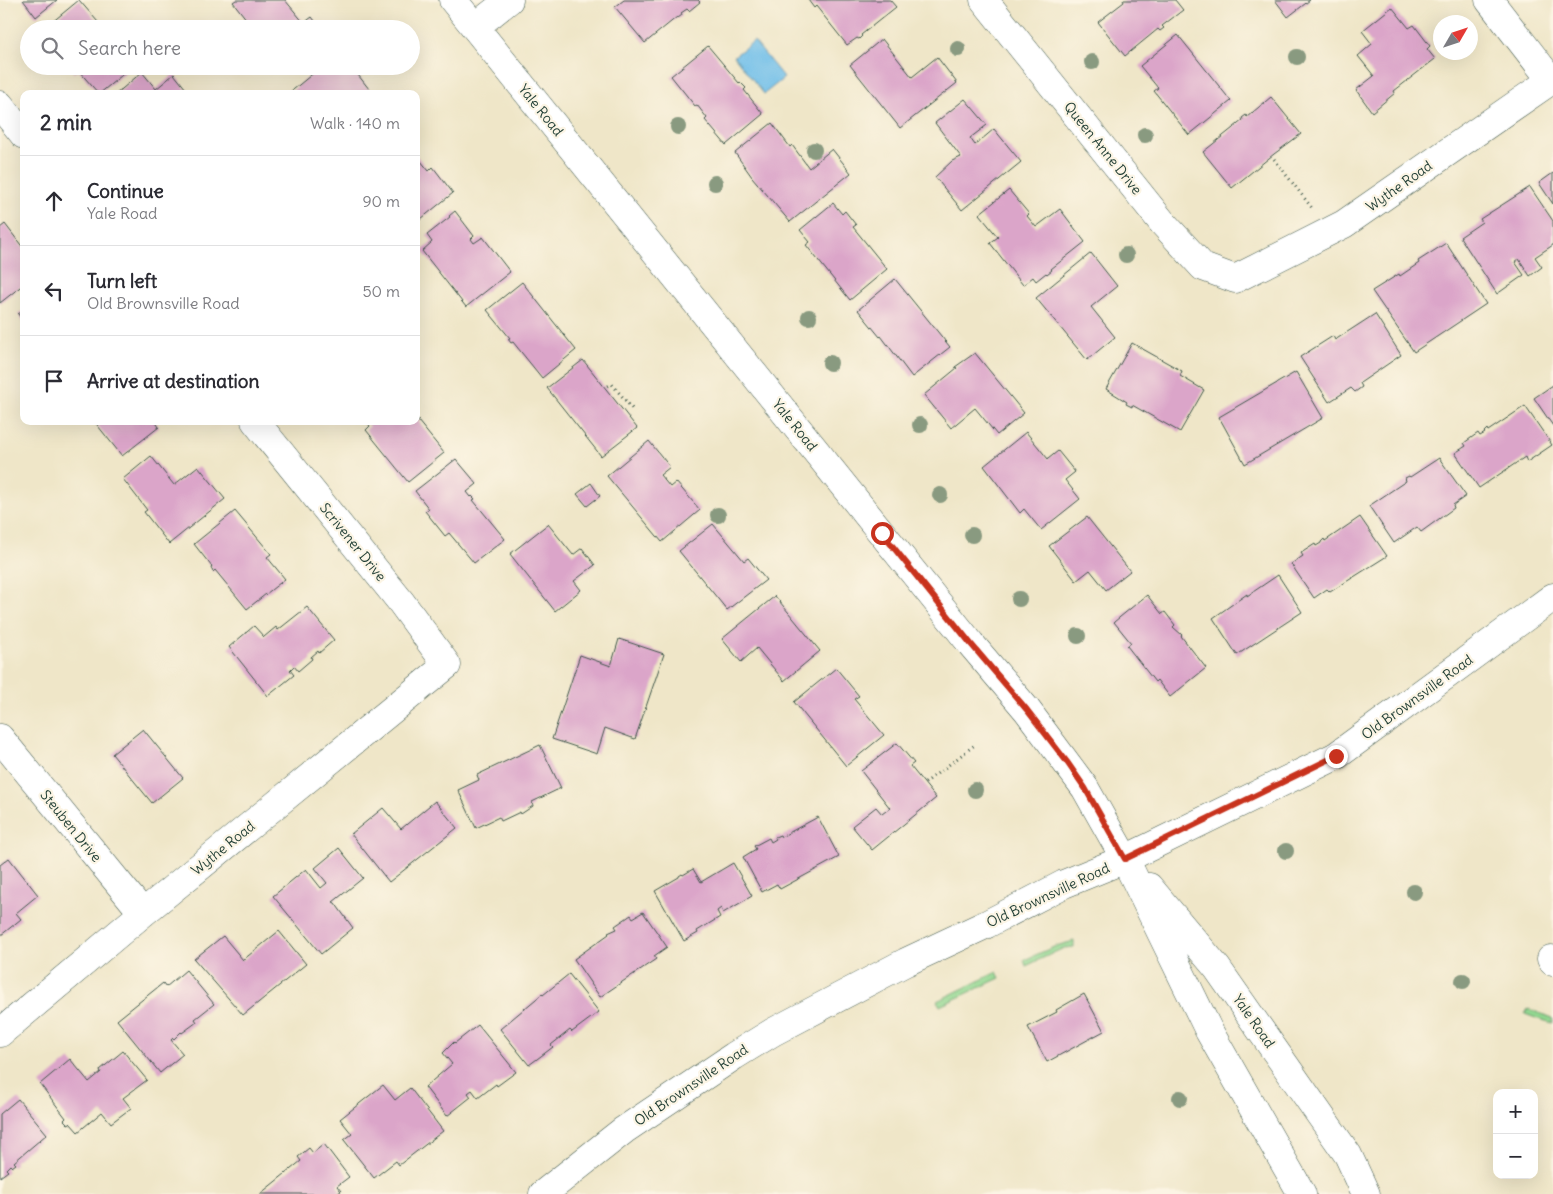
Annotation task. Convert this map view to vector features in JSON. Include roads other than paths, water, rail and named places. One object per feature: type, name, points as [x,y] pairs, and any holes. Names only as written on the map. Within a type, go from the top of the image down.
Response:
[{"type":"main road","name":"Yale Road","points":[[452,0],[971,644],[1027,710],[1085,788],[1125,859],[1208,1031],[1302,1194]]},
{"type":"main road","points":[[475,27],[509,0]]},
{"type":"main road","name":"Queen Anne Drive","points":[[984,0],[1162,222],[1190,254],[1203,267],[1236,279]]},
{"type":"main road","points":[[1489,0],[1552,79]]},
{"type":"main road","name":"Wythe Road","points":[[1236,279],[1344,224],[1552,79]]},
{"type":"main road","points":[[0,105],[20,130]]},
{"type":"main road","name":"Scrivener Drive","points":[[258,425],[401,602],[448,665]]},
{"type":"main road","name":"Old Brownsville Road","points":[[543,1194],[624,1130],[773,1032],[906,962],[987,924],[1064,884],[1125,859],[1336,756],[1553,597]]},
{"type":"main road","name":"Wythe Road","points":[[0,1033],[142,913],[448,665]]},
{"type":"main road","name":"Steuben Drive","points":[[0,738],[142,913]]},
{"type":"main road","name":"Yale Road","points":[[1125,859],[1217,968],[1348,1155],[1366,1194]]},
{"type":"water","points":[[754,41],[784,78],[764,94],[734,56]]}]
